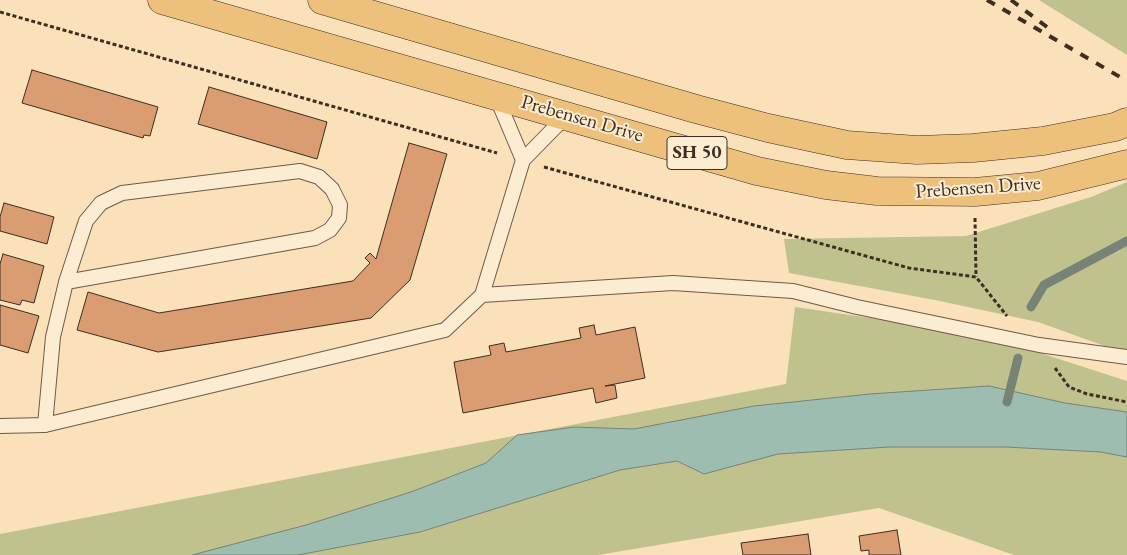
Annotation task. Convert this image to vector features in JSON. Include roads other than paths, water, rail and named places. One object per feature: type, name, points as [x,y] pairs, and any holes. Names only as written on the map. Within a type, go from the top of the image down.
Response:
[{"type":"main road","name":"Prebensen Drive","points":[[162,0],[495,94],[757,171],[826,185],[877,191],[975,192],[1038,186],[1127,164]]},
{"type":"main road","name":"Prebensen Drive","points":[[322,0],[696,109],[768,128],[847,144],[917,150],[974,148],[1043,141],[1115,127],[1127,122]]},
{"type":"lane","points":[[495,94],[523,160]]},
{"type":"lane","points":[[0,426],[44,425],[445,330],[482,295],[523,160],[567,115]]},
{"type":"lane","points":[[44,425],[53,337],[66,282],[86,221],[101,204],[122,193],[300,171],[318,177],[332,189],[340,206],[339,218],[330,230],[315,238],[66,282]]},
{"type":"lane","points":[[482,295],[673,283],[793,291],[857,307],[1039,345],[1127,358]]},
{"type":"waterway","points":[[1031,307],[1044,285],[1127,241]]},
{"type":"waterway","points":[[1007,402],[1018,358]]},
{"type":"railway","points":[[987,0],[1127,81]]},
{"type":"railway","points":[[1011,0],[1051,30]]}]
